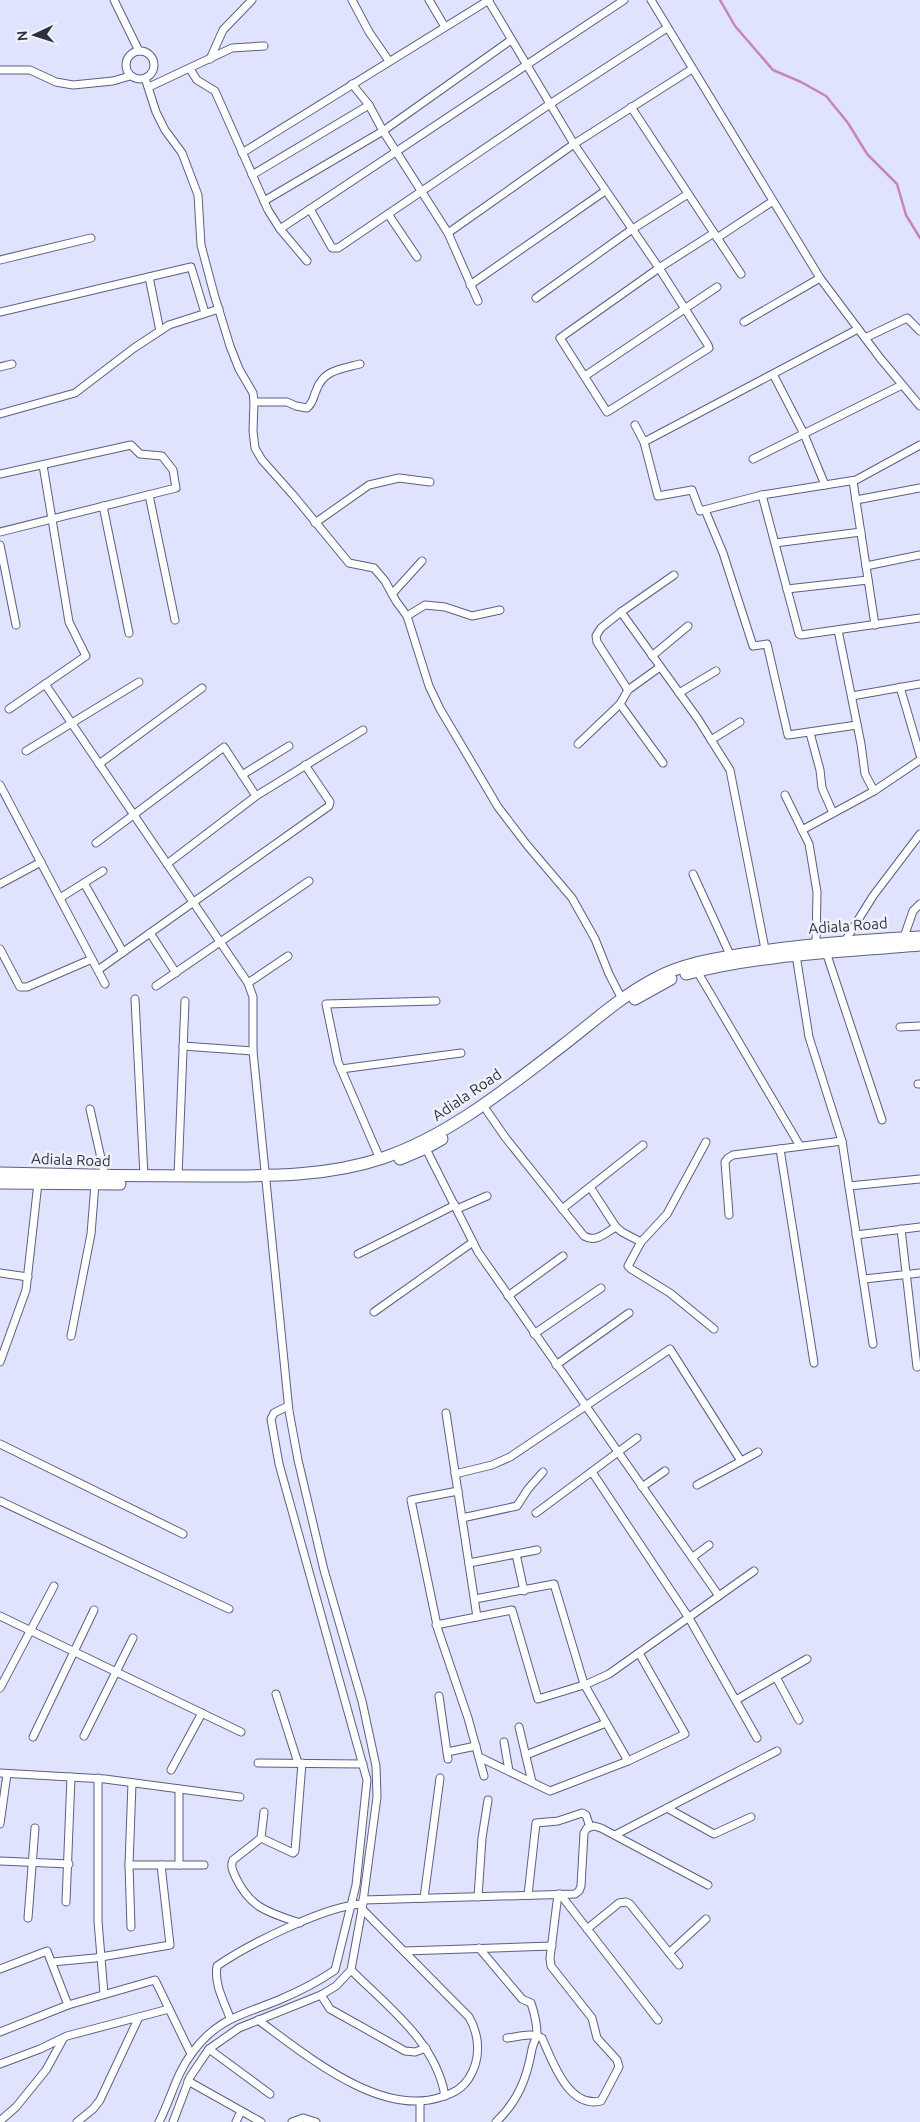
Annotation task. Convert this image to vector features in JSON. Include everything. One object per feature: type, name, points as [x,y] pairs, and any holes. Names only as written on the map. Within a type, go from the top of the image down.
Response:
[{"type":"main road","name":"Adiala Road","points":[[0,1183],[95,1184],[266,1179],[356,1166],[424,1144],[483,1104],[622,999],[654,979],[672,971],[816,943],[920,936]]},
{"type":"main road","name":"Adiala Road","points":[[766,954],[796,955],[920,945]]},
{"type":"main road","name":"Adiala Road","points":[[0,1173],[178,1176],[303,1182],[351,1174],[387,1164],[488,1111],[624,1006],[669,980],[732,960]]},
{"type":"street","points":[[114,0],[139,51]]},
{"type":"street","points":[[210,59],[223,30],[252,0]]},
{"type":"street","points":[[352,0],[369,32],[389,61]]},
{"type":"street","points":[[429,0],[445,27]]},
{"type":"street","points":[[242,154],[488,0],[574,144],[631,230],[659,268],[708,345],[706,350],[607,412],[586,376],[560,338],[659,268],[773,201]]},
{"type":"street","points":[[280,229],[624,0]]},
{"type":"street","points":[[651,0],[820,278],[920,406]]},
{"type":"street","points":[[310,209],[332,248],[335,249],[550,104],[667,28]]},
{"type":"street","points":[[264,202],[383,131],[511,40]]},
{"type":"street","points":[[149,86],[190,69],[232,48],[264,46]]},
{"type":"street","points":[[139,51],[147,52],[154,62],[151,73],[145,78],[135,79],[130,76],[127,71],[127,59],[130,54],[139,51]]},
{"type":"street","points":[[190,69],[197,80],[215,91],[264,202],[280,229],[307,261]]},
{"type":"street","points":[[448,232],[574,144],[692,69]]},
{"type":"street","points":[[0,70],[30,70],[56,82],[73,85],[113,81],[130,76]]},
{"type":"street","points":[[145,78],[149,86],[151,103],[165,130],[182,153],[198,195],[201,245],[230,346],[239,368],[253,393],[255,448],[262,460],[349,563],[374,568],[385,581],[407,616],[429,686],[440,709],[498,807],[572,898],[595,939],[609,974],[622,999]]},
{"type":"street","points":[[352,84],[369,105],[383,131],[448,232],[478,302]]},
{"type":"street","points":[[252,175],[369,105]]},
{"type":"street","points":[[631,107],[741,274]]},
{"type":"street","points":[[470,285],[606,191]]},
{"type":"street","points":[[536,298],[631,230],[688,194]]},
{"type":"street","points":[[388,214],[417,257]]},
{"type":"street","points":[[0,260],[91,238]]},
{"type":"street","points":[[0,312],[191,268],[205,313]]},
{"type":"street","points":[[149,277],[160,331]]},
{"type":"street","points":[[744,322],[820,278]]},
{"type":"street","points":[[586,376],[717,286]]},
{"type":"street","points":[[0,414],[74,393],[134,348],[169,325],[219,309]]},
{"type":"street","points":[[865,338],[908,318],[920,331]]},
{"type":"street","points":[[644,442],[858,329]]},
{"type":"street","points":[[0,367],[12,364]]},
{"type":"street","points":[[254,402],[287,402],[307,408],[312,403],[322,377],[330,371],[360,364]]},
{"type":"street","points":[[773,374],[804,434],[824,485]]},
{"type":"street","points":[[753,459],[902,385]]},
{"type":"street","points":[[635,425],[644,442],[658,496],[692,490],[700,512],[762,495],[853,481],[920,445]]},
{"type":"street","points":[[0,474],[131,445],[140,454],[162,456],[173,470],[176,488],[0,532]]},
{"type":"street","points":[[9,709],[86,656],[69,622],[43,465]]},
{"type":"street","points":[[315,523],[368,485],[399,478],[430,482]]},
{"type":"street","points":[[853,481],[875,625]]},
{"type":"street","points":[[856,500],[920,488]]},
{"type":"street","points":[[148,495],[175,620]]},
{"type":"street","points":[[762,495],[801,636],[920,618]]},
{"type":"street","points":[[103,506],[129,633]]},
{"type":"street","points":[[705,510],[723,552],[753,646],[767,644],[788,735],[858,725]]},
{"type":"street","points":[[775,542],[861,532]]},
{"type":"street","points":[[0,545],[16,625]]},
{"type":"street","points":[[866,566],[920,555]]},
{"type":"street","points":[[392,594],[422,561]]},
{"type":"street","points":[[628,690],[597,642],[596,636],[601,628],[621,612],[674,574]]},
{"type":"street","points":[[787,589],[868,580]]},
{"type":"street","points":[[407,616],[425,605],[445,607],[472,616],[500,610]]},
{"type":"street","points":[[621,612],[679,693],[730,770],[766,954]]},
{"type":"street","points":[[652,656],[688,626]]},
{"type":"street","points":[[838,630],[858,725],[865,774],[874,791]]},
{"type":"street","points":[[578,744],[620,704],[628,690],[660,667]]},
{"type":"street","points":[[679,693],[716,671]]},
{"type":"street","points":[[26,751],[138,682]]},
{"type":"street","points":[[45,684],[248,983],[252,997],[253,1051],[288,1406],[298,1460],[324,1570],[357,1685],[376,1766],[377,1797],[363,1904],[351,1970],[336,1986],[321,1996],[238,2028],[209,2049],[188,2081],[173,2122]]},
{"type":"street","points":[[852,696],[920,684]]},
{"type":"street","points":[[900,687],[920,755]]},
{"type":"street","points":[[99,764],[202,688]]},
{"type":"street","points":[[620,704],[662,763]]},
{"type":"street","points":[[711,740],[740,722]]},
{"type":"street","points":[[167,864],[256,796],[363,730]]},
{"type":"street","points":[[810,733],[820,770],[822,788],[833,813]]},
{"type":"street","points":[[242,774],[289,746]]},
{"type":"street","points":[[96,843],[224,747],[256,796]]},
{"type":"street","points":[[802,830],[874,791],[920,760]]},
{"type":"street","points":[[98,970],[329,806],[330,802],[305,765]]},
{"type":"street","points":[[0,785],[105,984]]},
{"type":"street","points":[[785,795],[809,844],[817,892],[816,943]]},
{"type":"street","points":[[845,941],[873,896],[920,834]]},
{"type":"street","points":[[0,884],[41,862]]},
{"type":"street","points":[[60,898],[103,871]]},
{"type":"street","points":[[693,874],[732,960]]},
{"type":"street","points":[[156,986],[309,881]]},
{"type":"street","points":[[84,883],[123,952]]},
{"type":"street","points":[[904,937],[913,911],[920,904]]},
{"type":"street","points":[[150,933],[176,973]]},
{"type":"street","points":[[0,949],[20,987],[27,987],[92,959]]},
{"type":"street","points":[[826,952],[882,1120]]},
{"type":"street","points":[[796,955],[809,1037],[842,1141],[864,1279],[872,1344]]},
{"type":"street","points":[[248,983],[288,956]]},
{"type":"street","points":[[697,971],[800,1146]]},
{"type":"street","points":[[134,999],[144,1176]]},
{"type":"street","points":[[178,1176],[185,1001]]},
{"type":"street","points":[[380,1158],[341,1069],[326,1004],[436,1001]]},
{"type":"street","points":[[900,1027],[920,1026]]},
{"type":"street","points":[[183,1046],[253,1051]]},
{"type":"street","points":[[341,1069],[461,1053]]},
{"type":"street","points":[[90,1109],[105,1176]]},
{"type":"street","points":[[488,1111],[505,1137],[584,1236],[589,1240],[596,1239],[616,1227]]},
{"type":"street","points":[[729,1216],[725,1162],[728,1158],[734,1155],[842,1141]]},
{"type":"street","points":[[706,1142],[667,1214],[641,1242],[628,1266],[670,1293],[714,1329]]},
{"type":"street","points":[[424,1144],[473,1242],[508,1296],[719,1596]]},
{"type":"street","points":[[562,1209],[643,1145]]},
{"type":"street","points":[[780,1149],[814,1363]]},
{"type":"street","points":[[848,1186],[920,1179]]},
{"type":"street","points":[[0,1362],[26,1290],[38,1183]]},
{"type":"street","points":[[71,1336],[91,1234],[95,1184]]},
{"type":"street","points":[[590,1187],[616,1227],[641,1242]]},
{"type":"street","points":[[358,1254],[456,1207],[487,1196]]},
{"type":"street","points":[[856,1235],[920,1226]]},
{"type":"street","points":[[901,1229],[917,1366]]},
{"type":"street","points":[[374,1312],[473,1242]]},
{"type":"street","points":[[508,1296],[563,1256]]},
{"type":"street","points":[[0,1273],[28,1277]]},
{"type":"street","points":[[864,1279],[920,1273]]},
{"type":"street","points":[[534,1334],[602,1288]]},
{"type":"street","points":[[556,1365],[629,1313]]},
{"type":"street","points":[[455,1474],[492,1465],[510,1457],[670,1349],[741,1461]]},
{"type":"street","points":[[160,2122],[181,2070],[191,2054],[214,2029],[230,2018],[281,1999],[336,1970],[353,1904],[367,1780],[279,1464],[271,1419],[274,1413],[288,1406]]},
{"type":"street","points":[[446,1413],[477,1617]]},
{"type":"street","points":[[536,1513],[637,1438]]},
{"type":"street","points":[[0,1444],[183,1534]]},
{"type":"street","points":[[697,1485],[758,1452]]},
{"type":"street","points":[[642,1487],[665,1471]]},
{"type":"street","points":[[462,1518],[517,1506],[528,1489],[543,1472]]},
{"type":"street","points":[[592,1472],[689,1618],[758,1738]]},
{"type":"street","points":[[458,1491],[411,1500],[436,1625],[484,1776]]},
{"type":"street","points":[[0,1500],[229,1609]]},
{"type":"street","points":[[693,1557],[709,1545]]},
{"type":"street","points":[[469,1563],[537,1550]]},
{"type":"street","points":[[516,1554],[524,1591]]},
{"type":"street","points":[[436,1625],[512,1610],[538,1699],[609,1674],[754,1572]]},
{"type":"street","points":[[475,1599],[554,1584],[584,1684],[628,1762]]},
{"type":"street","points":[[0,1688],[54,1586]]},
{"type":"street","points":[[33,1737],[94,1610]]},
{"type":"street","points":[[0,1616],[241,1732]]},
{"type":"street","points":[[84,1736],[133,1638]]},
{"type":"street","points":[[479,1757],[550,1791],[628,1762],[685,1734],[638,1653]]},
{"type":"street","points":[[736,1700],[807,1659]]},
{"type":"street","points":[[776,1677],[799,1720]]},
{"type":"street","points":[[261,1838],[293,1853],[295,1851],[300,1763],[276,1694]]},
{"type":"street","points":[[439,1696],[448,1756],[476,1746]]},
{"type":"street","points":[[171,1770],[202,1713]]},
{"type":"street","points":[[526,1756],[606,1723]]},
{"type":"street","points":[[519,1728],[532,1782]]},
{"type":"street","points":[[504,1742],[509,1771]]},
{"type":"street","points":[[615,1835],[777,1751]]},
{"type":"street","points":[[258,1763],[363,1764]]},
{"type":"street","points":[[0,1824],[3,1773],[98,1778],[240,1797]]},
{"type":"street","points":[[66,1902],[71,1777]]},
{"type":"street","points":[[98,1778],[98,1921],[104,1994]]},
{"type":"street","points":[[424,1898],[440,1778]]},
{"type":"street","points":[[130,1927],[129,1865],[132,1782]]},
{"type":"street","points":[[179,1789],[179,1865]]},
{"type":"street","points":[[478,1897],[482,1838],[488,1800]]},
{"type":"street","points":[[667,1808],[714,1834],[751,1817]]},
{"type":"street","points":[[264,1812],[261,1838],[233,1860],[232,1869],[239,1885],[254,1904],[266,1912],[300,1923]]},
{"type":"street","points":[[528,1895],[536,1824],[558,1821],[582,1813],[586,1815],[590,1827]]},
{"type":"street","points":[[230,2018],[215,1975],[217,1966],[236,1953],[320,1914],[353,1904],[424,1898],[575,1894],[582,1886],[584,1834],[590,1827]]},
{"type":"street","points":[[590,1827],[601,1828],[708,1885]]},
{"type":"street","points":[[28,1918],[34,1828]]},
{"type":"street","points":[[0,1861],[69,1864]]},
{"type":"street","points":[[129,1865],[204,1865]]},
{"type":"street","points":[[52,1962],[100,1957],[170,1945],[161,1865]]},
{"type":"street","points":[[559,1894],[658,2020]]},
{"type":"street","points":[[507,2038],[537,2035],[542,2038],[564,2084],[573,2093],[584,2099],[601,2101],[619,2067],[618,2063],[597,2038],[592,2018],[551,1966],[559,1894]]},
{"type":"street","points":[[587,1929],[619,1903],[626,1902],[630,1904],[678,1965]]},
{"type":"street","points":[[258,2020],[326,2069],[378,2095],[407,2102],[420,2102],[445,2096],[461,2087],[473,2071],[478,2050],[476,2032],[469,2017],[404,1950],[363,1904]]},
{"type":"street","points":[[669,1953],[706,1919]]},
{"type":"street","points":[[404,1950],[552,1946]]},
{"type":"street","points":[[479,1948],[522,1999],[531,2003],[537,2035],[532,2046],[526,2079],[518,2096],[507,2112],[496,2122]]},
{"type":"street","points":[[0,1969],[48,1951],[68,2005]]},
{"type":"street","points":[[351,1970],[413,2031],[426,2048],[442,2080],[445,2096]]},
{"type":"street","points":[[0,2032],[68,2005],[155,1980],[191,2054]]},
{"type":"street","points":[[321,1996],[330,2009],[405,2050],[415,2052],[426,2048]]},
{"type":"street","points":[[0,2064],[64,2038],[169,2009]]},
{"type":"street","points":[[77,2122],[93,2109],[100,2100],[139,2017]]},
{"type":"street","points":[[0,2121],[16,2107],[46,2070],[64,2038]]},
{"type":"street","points":[[209,2049],[270,2094]]},
{"type":"street","points":[[188,2081],[261,2122]]},
{"type":"street","points":[[420,2102],[420,2122]]},
{"type":"street","points":[[236,2122],[241,2111]]},
{"type":"street","points":[[292,2122],[303,2118],[316,2122]]},
{"type":"waterway","points":[[720,0],[735,26],[773,70],[801,82],[826,96],[848,123],[867,154],[897,184],[906,215],[920,238]]}]
